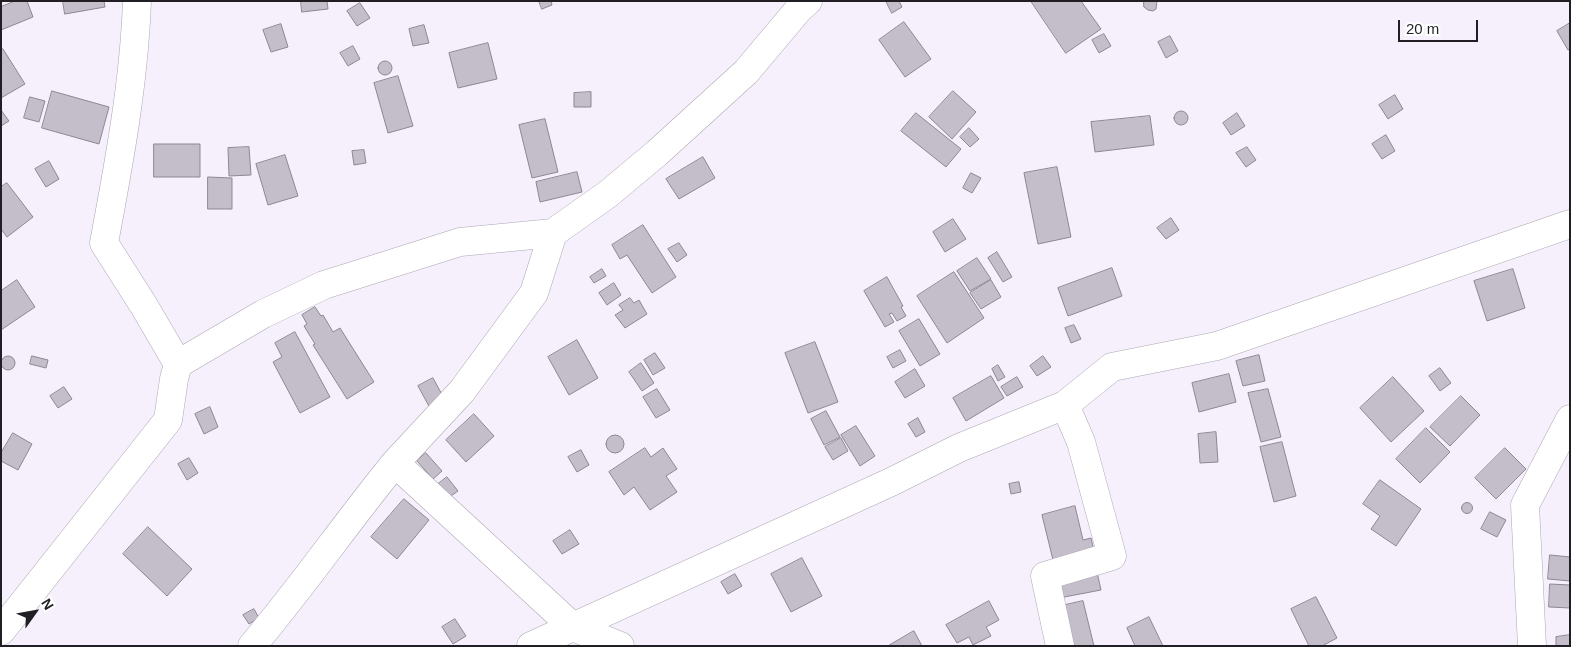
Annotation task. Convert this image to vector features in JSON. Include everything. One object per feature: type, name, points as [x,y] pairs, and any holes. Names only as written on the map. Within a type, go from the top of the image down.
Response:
[{"type":"street","points":[[137,1],[136,47],[127,114],[104,244],[144,306],[178,364]]},
{"type":"street","points":[[1,631],[168,420],[178,364],[263,314],[324,285],[460,242],[554,233],[608,194],[664,147],[746,72],[799,9],[808,1]]},
{"type":"street","points":[[532,646],[891,482],[959,448],[1065,405],[1112,367],[1217,346],[1570,224]]},
{"type":"street","points":[[252,646],[287,604],[356,510],[395,463],[462,391],[534,293],[554,233]]},
{"type":"street","points":[[1060,646],[1045,576],[1112,556],[1081,442],[1065,405]]},
{"type":"street","points":[[1532,646],[1525,505],[1570,419]]},
{"type":"street","points":[[395,463],[573,627],[620,646]]},
{"type":"building","points":[[15,1],[27,1],[33,17],[1,30],[1,7]]},
{"type":"building","points":[[63,1],[104,1],[105,7],[65,14]]},
{"type":"building","points":[[301,1],[327,1],[328,9],[302,12]]},
{"type":"building","points":[[539,1],[551,1],[552,5],[542,9]]},
{"type":"building","points":[[886,1],[899,1],[902,7],[892,13]]},
{"type":"building","points":[[1031,1],[1081,1],[1101,29],[1066,53]]},
{"type":"building","points":[[1144,1],[1157,1],[1156,9],[1153,11],[1148,10],[1144,7]]},
{"type":"building","points":[[360,3],[370,18],[357,26],[347,11]]},
{"type":"building","points":[[904,22],[931,59],[905,77],[879,40]]},
{"type":"building","points":[[1570,23],[1570,49],[1568,50],[1557,31]]},
{"type":"building","points":[[281,24],[288,47],[271,52],[263,30]]},
{"type":"building","points":[[424,25],[429,43],[413,46],[409,29]]},
{"type":"building","points":[[1104,34],[1111,46],[1099,53],[1092,40]]},
{"type":"building","points":[[1170,36],[1178,51],[1166,58],[1158,42]]},
{"type":"building","points":[[488,43],[497,79],[458,88],[449,53]]},
{"type":"building","points":[[353,46],[360,59],[348,66],[340,53]]},
{"type":"building","points":[[3,49],[25,84],[1,98],[1,50]]},
{"type":"building","points":[[382,61],[388,61],[392,68],[388,75],[382,75],[378,71],[378,65]]},
{"type":"building","points":[[398,76],[413,126],[388,133],[374,83]]},
{"type":"building","points":[[52,91],[109,107],[99,144],[42,128]]},
{"type":"building","points":[[953,91],[976,112],[952,139],[929,117]]},
{"type":"building","points":[[591,92],[591,107],[574,107],[574,93]]},
{"type":"building","points":[[1395,95],[1403,109],[1388,119],[1379,105]]},
{"type":"building","points":[[30,97],[45,101],[39,122],[24,118]]},
{"type":"building","points":[[1,110],[9,121],[1,126]]},
{"type":"building","points":[[1178,111],[1184,111],[1188,118],[1184,125],[1178,125],[1174,121],[1174,115]]},
{"type":"building","points":[[916,113],[961,149],[946,167],[901,131]]},
{"type":"building","points":[[1237,113],[1245,126],[1231,135],[1223,123]]},
{"type":"building","points":[[1150,116],[1154,145],[1095,152],[1091,122]]},
{"type":"building","points":[[545,119],[558,172],[532,178],[519,125]]},
{"type":"building","points":[[969,128],[979,139],[970,147],[960,137]]},
{"type":"building","points":[[1386,135],[1395,151],[1382,159],[1372,144]]},
{"type":"building","points":[[154,144],[200,144],[200,177],[154,177]]},
{"type":"building","points":[[249,147],[251,175],[229,176],[228,148]]},
{"type":"building","points":[[1247,147],[1256,160],[1246,167],[1236,153]]},
{"type":"building","points":[[364,150],[366,163],[354,165],[352,151]]},
{"type":"building","points":[[285,155],[298,196],[268,205],[256,164]]},
{"type":"building","points":[[703,157],[715,178],[679,199],[666,179]]},
{"type":"building","points":[[49,161],[59,179],[46,187],[35,169]]},
{"type":"building","points":[[1057,167],[1071,237],[1038,244],[1024,173]]},
{"type":"building","points":[[577,172],[582,192],[540,202],[536,182]]},
{"type":"building","points":[[971,173],[981,178],[972,193],[963,188]]},
{"type":"building","points":[[208,177],[232,178],[232,209],[208,209]]},
{"type":"building","points":[[7,183],[33,217],[7,237],[1,229],[1,187]]},
{"type":"building","points":[[1171,218],[1179,230],[1166,239],[1157,228]]},
{"type":"building","points":[[953,219],[966,239],[945,252],[933,232]]},
{"type":"building","points":[[643,225],[676,277],[652,293],[627,255],[620,259],[612,245]]},
{"type":"building","points":[[679,243],[687,255],[677,262],[668,249]]},
{"type":"building","points":[[997,252],[1012,277],[1003,282],[988,258]]},
{"type":"building","points":[[977,258],[991,279],[970,291],[957,271]]},
{"type":"building","points":[[1112,268],[1122,296],[1068,316],[1058,288]]},
{"type":"building","points":[[602,269],[606,276],[594,283],[590,277]]},
{"type":"building","points":[[1513,269],[1525,308],[1487,321],[1474,281]]},
{"type":"building","points":[[954,272],[984,318],[947,343],[917,296]]},
{"type":"building","points":[[887,277],[903,306],[901,307],[906,316],[897,321],[892,313],[889,314],[894,322],[885,327],[864,291]]},
{"type":"building","points":[[17,280],[35,307],[1,330],[1,291]]},
{"type":"building","points":[[991,280],[1001,297],[981,309],[970,293]]},
{"type":"building","points":[[614,283],[621,295],[607,305],[599,293]]},
{"type":"building","points":[[630,298],[634,303],[639,300],[647,314],[625,328],[615,315],[623,310],[619,305]]},
{"type":"building","points":[[315,307],[321,316],[323,315],[333,332],[340,328],[374,382],[347,399],[313,345],[315,344],[304,326],[307,324],[302,315]]},
{"type":"building","points":[[919,319],[940,354],[920,366],[899,331]]},
{"type":"building","points":[[1074,325],[1081,339],[1071,343],[1065,328]]},
{"type":"building","points":[[295,332],[330,397],[300,413],[273,362],[282,357],[275,343]]},
{"type":"building","points":[[577,340],[598,378],[569,395],[548,357]]},
{"type":"building","points":[[815,342],[838,402],[808,413],[785,353]]},
{"type":"building","points":[[900,350],[906,361],[893,368],[887,357]]},
{"type":"building","points":[[655,353],[665,368],[653,375],[644,360]]},
{"type":"building","points":[[1259,355],[1265,381],[1243,386],[1236,361]]},
{"type":"building","points":[[5,356],[11,356],[15,363],[11,370],[5,370],[1,366],[1,360]]},
{"type":"building","points":[[32,356],[48,360],[46,368],[30,364]]},
{"type":"building","points":[[1043,356],[1051,367],[1037,376],[1030,366]]},
{"type":"building","points":[[641,363],[654,383],[642,391],[629,372]]},
{"type":"building","points":[[998,365],[1005,377],[998,381],[992,369]]},
{"type":"building","points":[[1440,368],[1451,383],[1440,391],[1429,376]]},
{"type":"building","points":[[915,369],[925,386],[905,398],[895,382]]},
{"type":"building","points":[[1229,374],[1236,402],[1199,412],[1192,383]]},
{"type":"building","points":[[991,376],[1004,398],[966,421],[953,398]]},
{"type":"building","points":[[1017,377],[1023,387],[1007,396],[1001,387]]},
{"type":"building","points":[[1393,377],[1424,411],[1391,442],[1360,408]]},
{"type":"building","points":[[433,378],[445,400],[430,408],[418,386]]},
{"type":"building","points":[[64,387],[72,399],[58,408],[50,396]]},
{"type":"building","points":[[657,389],[670,410],[656,418],[643,397]]},
{"type":"building","points":[[1268,389],[1281,437],[1261,442],[1248,393]]},
{"type":"building","points":[[1461,396],[1480,415],[1450,446],[1430,427]]},
{"type":"building","points":[[210,407],[218,427],[204,434],[195,414]]},
{"type":"building","points":[[826,411],[840,437],[824,445],[811,419]]},
{"type":"building","points":[[474,414],[494,436],[466,462],[446,440]]},
{"type":"building","points":[[918,418],[925,432],[916,437],[908,424]]},
{"type":"building","points":[[856,426],[875,456],[860,466],[841,435]]},
{"type":"building","points":[[1426,428],[1450,452],[1420,483],[1396,459]]},
{"type":"building","points":[[1216,432],[1218,462],[1200,463],[1198,434]]},
{"type":"building","points":[[13,433],[32,444],[18,470],[1,461],[1,453]]},
{"type":"building","points":[[615,435],[621,438],[624,444],[621,450],[615,453],[609,450],[606,444],[609,438]]},
{"type":"building","points":[[841,438],[848,451],[833,460],[825,447]]},
{"type":"building","points":[[1282,442],[1296,496],[1274,502],[1260,447]]},
{"type":"building","points":[[645,448],[651,457],[663,448],[677,469],[666,476],[677,492],[650,510],[634,487],[624,495],[609,472]]},
{"type":"building","points":[[1505,448],[1526,469],[1496,499],[1475,478]]},
{"type":"building","points":[[581,450],[589,465],[577,472],[568,457]]},
{"type":"building","points":[[426,453],[442,471],[433,479],[417,461]]},
{"type":"building","points":[[189,458],[198,473],[187,480],[178,464]]},
{"type":"building","points":[[447,477],[458,491],[448,498],[437,485]]},
{"type":"building","points":[[1380,480],[1421,509],[1396,546],[1371,529],[1380,516],[1363,504]]},
{"type":"building","points":[[1019,482],[1021,492],[1011,494],[1009,484]]},
{"type":"building","points":[[404,499],[429,520],[397,559],[371,537]]},
{"type":"building","points":[[1467,502],[1473,508],[1467,514],[1461,508]]},
{"type":"building","points":[[1075,506],[1083,540],[1091,538],[1094,551],[1053,560],[1042,515]]},
{"type":"building","points":[[1490,512],[1506,520],[1497,537],[1481,529]]},
{"type":"building","points":[[148,527],[192,569],[167,596],[123,554]]},
{"type":"building","points":[[570,530],[579,544],[562,554],[553,541]]},
{"type":"building","points":[[1550,555],[1570,557],[1570,581],[1548,579]]},
{"type":"building","points":[[802,558],[822,596],[791,612],[771,574]]},
{"type":"building","points":[[1097,572],[1101,590],[1059,598],[1056,580]]},
{"type":"building","points":[[735,574],[742,586],[728,594],[721,582]]},
{"type":"building","points":[[1550,584],[1570,585],[1570,608],[1549,607]]},
{"type":"building","points":[[1316,597],[1337,638],[1322,646],[1309,646],[1291,609]]},
{"type":"building","points":[[989,601],[999,620],[986,627],[991,636],[973,645],[969,637],[957,643],[946,625]]},
{"type":"building","points":[[1083,601],[1094,646],[1070,646],[1061,606]]},
{"type":"building","points":[[254,609],[259,618],[249,624],[243,615]]},
{"type":"building","points":[[1149,617],[1163,646],[1135,646],[1127,628]]},
{"type":"building","points":[[455,619],[466,636],[453,644],[442,627]]},
{"type":"building","points":[[914,631],[922,646],[888,646]]},
{"type":"building","points":[[1570,635],[1570,646],[1556,646],[1556,637]]}]
